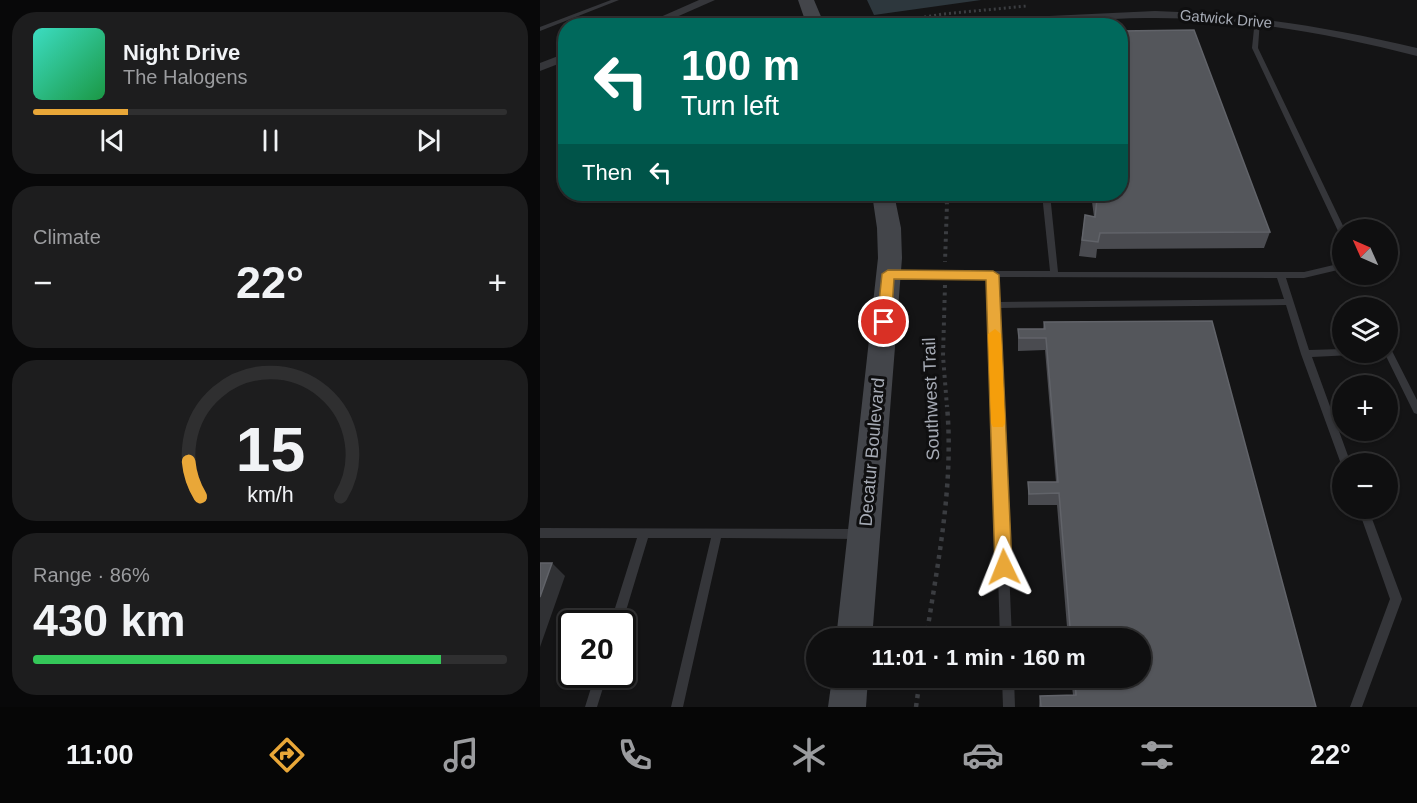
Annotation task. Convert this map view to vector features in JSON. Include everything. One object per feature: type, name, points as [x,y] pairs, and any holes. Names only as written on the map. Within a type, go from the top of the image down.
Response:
[{"type":"street","points":[[665,18],[709,0]]},
{"type":"street","points":[[806,0],[813,18]]},
{"type":"street","name":"Gatwick Drive","points":[[1067,18],[1144,13],[1257,20],[1346,35],[1417,52]]},
{"type":"street","points":[[540,67],[558,60]]},
{"type":"street","name":"Decatur Boulevard","points":[[855,628],[888,274],[890,235],[884,201]]},
{"type":"street","points":[[847,707],[849,688]]},
{"type":"lane","points":[[567,18],[616,0]]},
{"type":"lane","points":[[1257,20],[1255,48],[1336,219]]},
{"type":"lane","points":[[540,29],[558,22]]},
{"type":"lane","points":[[1047,201],[1054,275]]},
{"type":"lane","points":[[888,274],[1281,276],[1304,275],[1332,268]]},
{"type":"lane","points":[[993,275],[1006,628]]},
{"type":"lane","points":[[1281,276],[1342,453]]},
{"type":"lane","points":[[994,305],[1290,302]]},
{"type":"lane","points":[[1306,354],[1332,353]]},
{"type":"lane","points":[[1394,363],[1417,410]]},
{"type":"lane","points":[[1356,707],[1396,599],[1367,519]]},
{"type":"lane","points":[[540,533],[864,534]]},
{"type":"lane","points":[[620,610],[644,533]]},
{"type":"lane","points":[[676,707],[717,534]]},
{"type":"lane","points":[[591,707],[597,688]]},
{"type":"lane","points":[[1008,688],[1009,707]]},
{"type":"path","name":"Southwest Trail","points":[[928,628],[948,496],[950,436],[943,356],[946,201]]},
{"type":"path","points":[[916,707],[919,688]]},
{"type":"shaded area","points":[[867,0],[981,0],[874,15]]},
{"type":"building","points":[[1194,30],[1270,232],[1100,233],[1098,242],[1082,240],[1085,215],[1095,217],[1097,201],[1128,201],[1128,31]]},
{"type":"building","points":[[1212,321],[1316,707],[1041,707],[1040,696],[1076,695],[1076,688],[1151,688],[1151,628],[1070,628],[1059,493],[1029,494],[1028,482],[1058,482],[1046,338],[1019,338],[1018,329],[1045,329],[1044,322]]},
{"type":"building","points":[[540,563],[552,563],[540,597]]},
{"type":"slow traffic","points":[[995,334],[998,423]]},
{"type":"route","points":[[884,322],[888,274],[993,275],[1004,567]]}]
